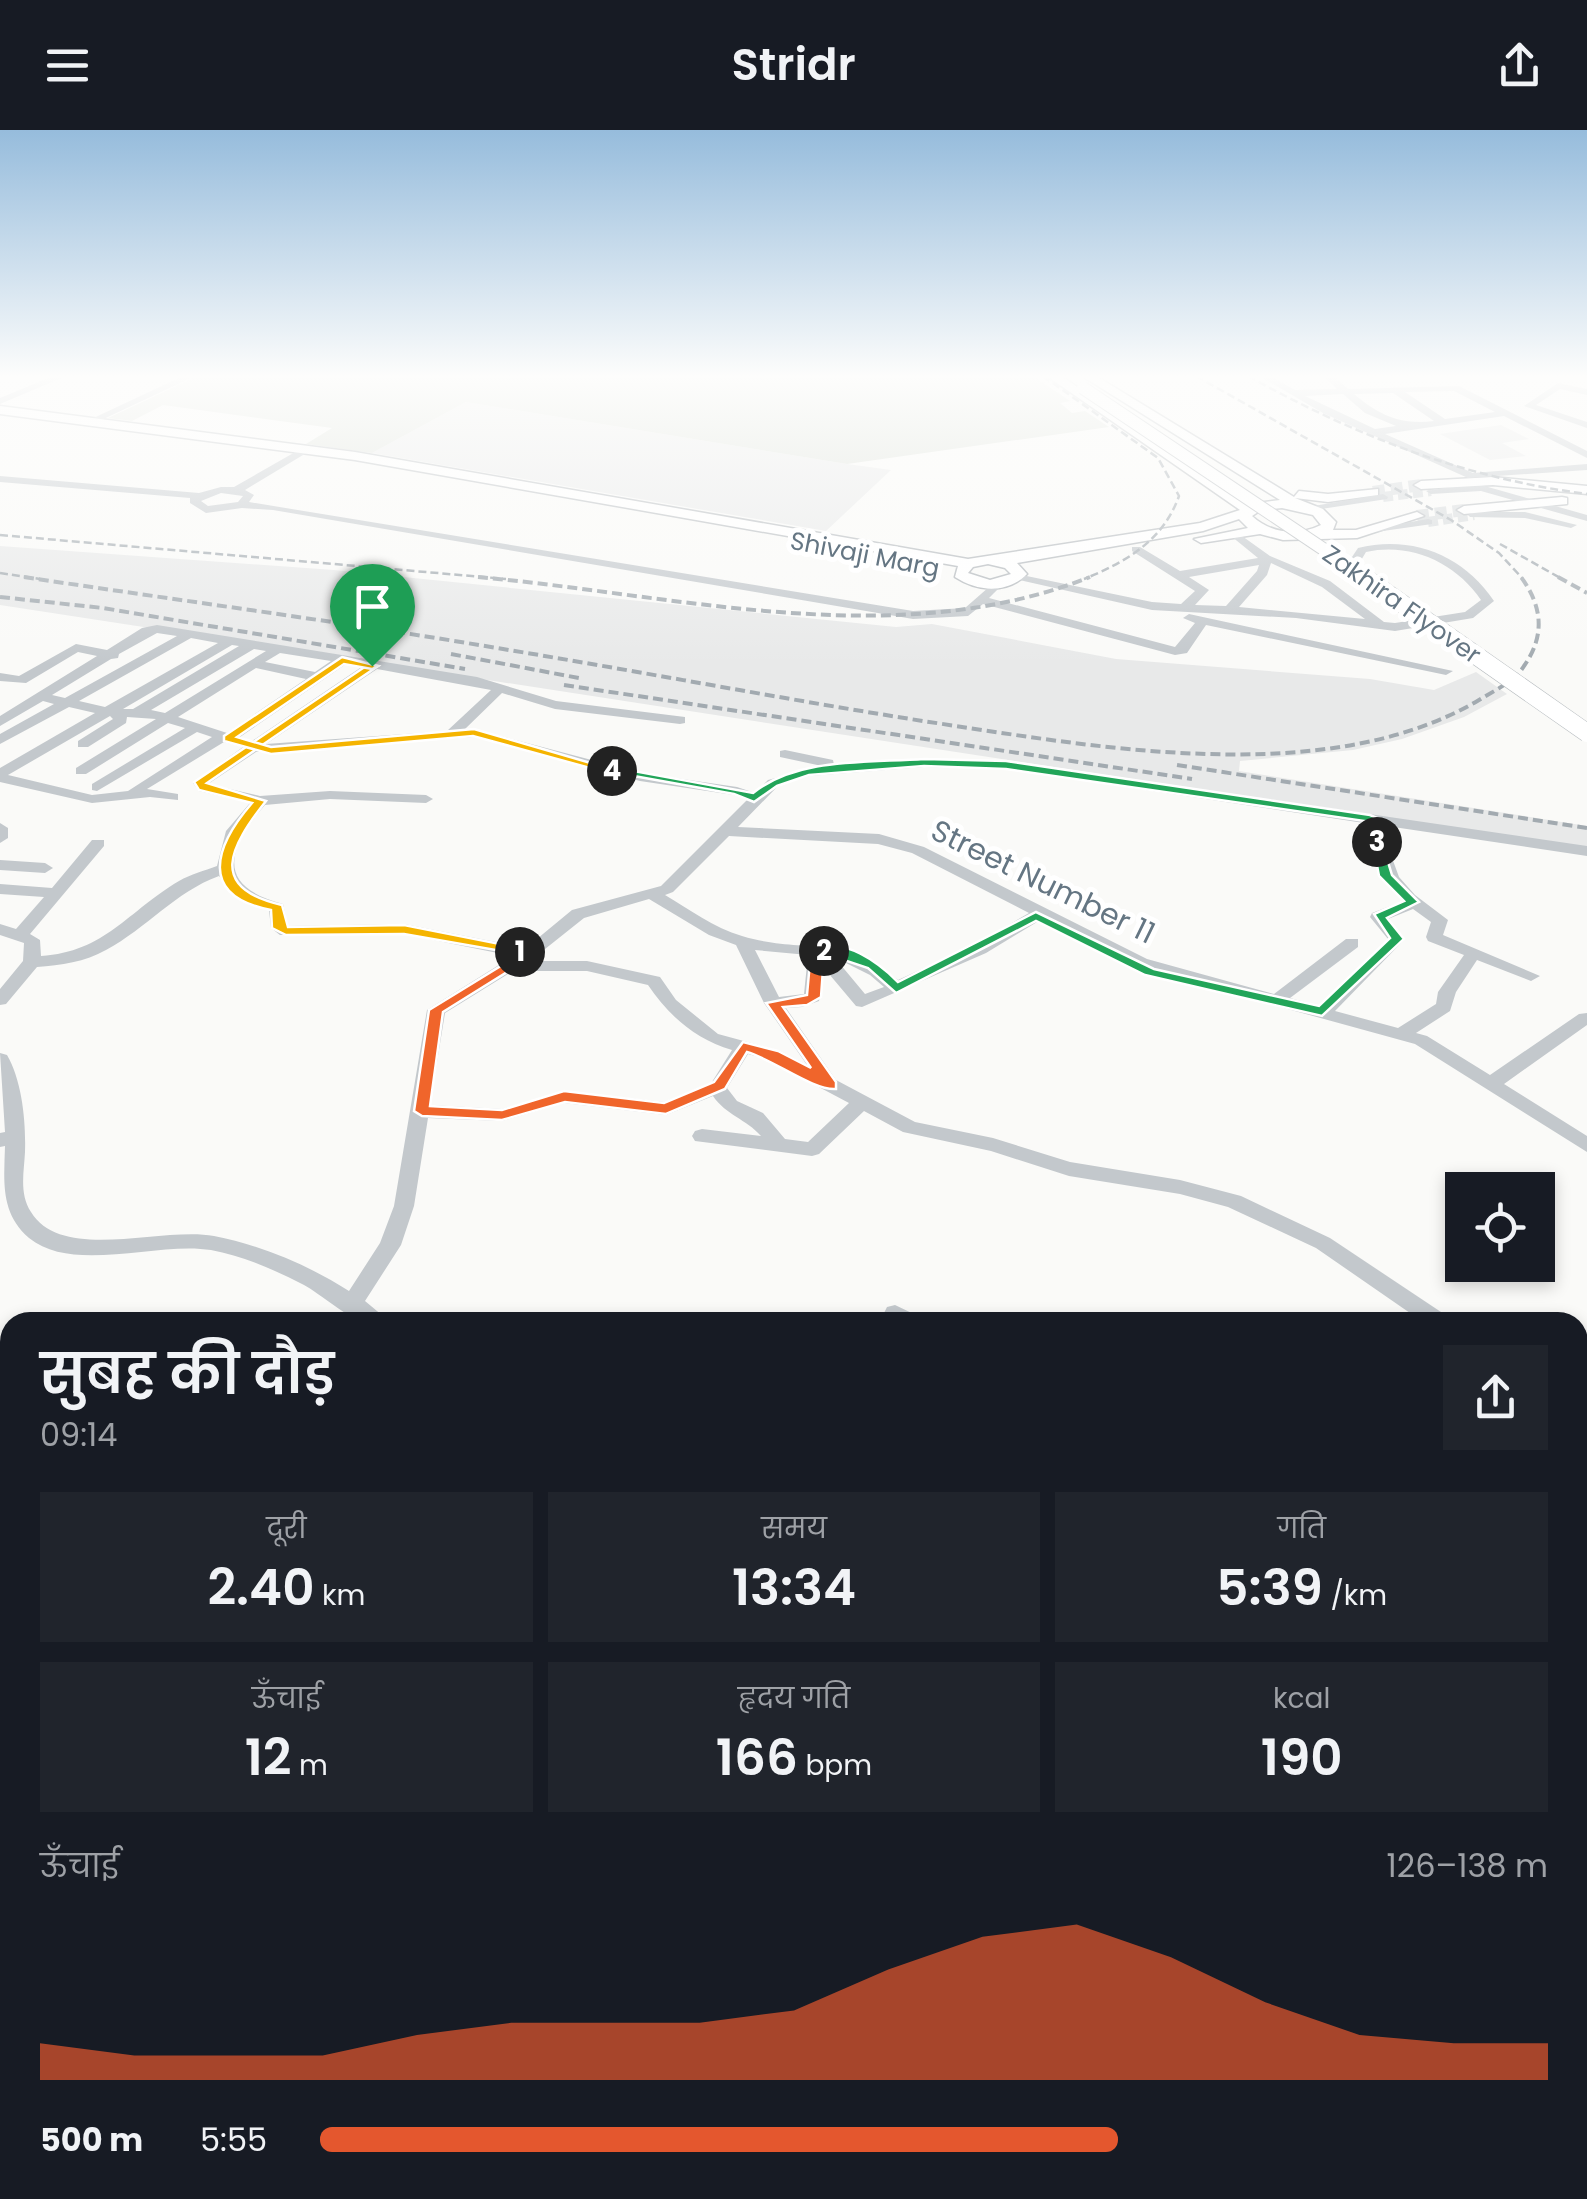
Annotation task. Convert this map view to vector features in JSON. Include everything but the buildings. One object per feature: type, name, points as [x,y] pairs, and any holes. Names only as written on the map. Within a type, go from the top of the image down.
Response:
[{"type":"main road","name":"Shivaji Marg","points":[[423,473],[965,572]]},
{"type":"main road","points":[[1192,473],[1247,511]]},
{"type":"main road","name":"Zakhira Flyover","points":[[1216,473],[1587,733]]},
{"type":"main road","name":"Zakhira Flyover","points":[[1223,473],[1587,718]]},
{"type":"main road","points":[[1238,473],[1330,522],[1314,534]]},
{"type":"main road","points":[[1426,488],[1451,482],[1493,481],[1587,490]]},
{"type":"main road","points":[[1256,483],[1332,500],[1378,494]]},
{"type":"main road","points":[[1469,513],[1587,499]]},
{"type":"main road","points":[[965,572],[1000,561],[1204,527],[1268,504],[1302,506]]},
{"type":"main road","points":[[1247,511],[1246,521],[1260,530]]},
{"type":"main road","points":[[965,572],[997,584],[1017,574],[1260,530],[1314,534],[1370,530],[1423,519]]},
{"type":"main road","points":[[1000,561],[1017,574]]},
{"type":"street","points":[[0,480],[197,498],[237,490],[267,473]]},
{"type":"street","points":[[1464,473],[1472,476],[1533,473]]},
{"type":"street","points":[[1451,482],[1539,502],[1587,518]]},
{"type":"street","points":[[1426,488],[1486,488]]},
{"type":"street","points":[[237,490],[246,502],[913,615],[968,612],[997,584]]},
{"type":"street","points":[[197,498],[206,510],[246,502],[917,610],[944,612],[972,600],[978,588],[965,572]]},
{"type":"street","points":[[1302,506],[1332,500]]},
{"type":"street","points":[[1469,513],[1525,514],[1587,529]]},
{"type":"street","points":[[1235,534],[1266,558],[1326,584],[1381,626]]},
{"type":"street","points":[[1152,606],[1296,614],[1381,626],[1446,620],[1478,610],[1488,601],[1482,591],[1431,554],[1410,546],[1370,547],[1358,554],[1356,560]]},
{"type":"street","points":[[1136,550],[1203,590],[1183,609]]},
{"type":"street","points":[[1182,574],[1266,558]]},
{"type":"street","points":[[1228,612],[1263,572],[1266,558]]},
{"type":"street","points":[[1017,574],[1202,622],[1446,671]]},
{"type":"street","points":[[982,600],[1175,651],[1182,650],[1202,622]]},
{"type":"street","points":[[0,722],[152,629],[476,682],[555,706],[680,720]]},
{"type":"street","points":[[0,740],[188,634]]},
{"type":"street","points":[[0,758],[208,638]]},
{"type":"street","points":[[0,776],[228,642]]},
{"type":"street","points":[[136,713],[249,646]]},
{"type":"street","points":[[0,691],[76,648],[113,654]]},
{"type":"street","points":[[81,771],[276,650]]},
{"type":"street","points":[[134,790],[225,738],[342,660]]},
{"type":"street","points":[[254,664],[318,677]]},
{"type":"street","points":[[372,666],[200,782],[204,788],[260,801],[330,795],[426,800]]},
{"type":"street","points":[[0,677],[21,680]]},
{"type":"street","points":[[454,731],[497,691]]},
{"type":"street","points":[[42,697],[112,712],[167,718],[254,748],[305,748],[454,731],[487,735],[602,769],[737,791],[754,798]]},
{"type":"street","points":[[278,704],[308,710]]},
{"type":"street","points":[[83,744],[121,720],[112,712]]},
{"type":"street","points":[[97,787],[196,728]]},
{"type":"street","points":[[785,754],[844,768]]},
{"type":"street","points":[[104,757],[160,774]]},
{"type":"street","points":[[352,1303],[383,1257],[399,1222],[422,1111],[436,1010],[530,954],[578,914],[654,895],[676,881],[773,783],[807,772],[844,768],[924,763],[1006,765],[1587,851]]},
{"type":"street","points":[[0,776],[92,798],[150,793],[172,797]]},
{"type":"street","points":[[260,801],[234,831],[224,869],[230,887],[240,895],[277,908],[279,928],[404,930],[530,954]]},
{"type":"street","points":[[1370,818],[1386,876],[1413,902],[1440,920],[1434,937],[1531,976]]},
{"type":"street","points":[[0,828],[0,838]]},
{"type":"street","name":"Street Number 11","points":[[722,834],[899,848],[1150,972],[1277,1000],[1430,1045],[1582,1135]]},
{"type":"street","points":[[22,933],[98,843]]},
{"type":"street","points":[[0,865],[45,868]]},
{"type":"street","points":[[32,962],[82,958],[114,939],[182,886],[224,869]]},
{"type":"street","points":[[0,889],[56,893]]},
{"type":"street","points":[[654,895],[742,942],[824,951],[873,965],[896,988]]},
{"type":"street","points":[[1322,1012],[1397,939],[1378,916],[1413,902]]},
{"type":"street","points":[[824,951],[862,1002],[1039,914]]},
{"type":"street","points":[[0,929],[22,933],[32,940],[32,962],[0,1000]]},
{"type":"street","points":[[742,942],[773,1003],[830,1085]]},
{"type":"street","points":[[1277,1000],[1352,942]]},
{"type":"street","points":[[773,1003],[802,1002],[814,997],[824,951]]},
{"type":"street","points":[[1402,1034],[1444,1007],[1447,992],[1474,953]]},
{"type":"street","points":[[509,966],[587,966],[654,980],[670,1004],[712,1038],[773,1054],[862,1102],[937,1136],[993,1145],[1069,1170],[1180,1187],[1248,1206],[1343,1255],[1425,1312]]},
{"type":"street","points":[[1490,1084],[1585,1018]]},
{"type":"street","points":[[422,1111],[502,1115],[564,1096],[666,1109],[716,1087],[743,1046]]},
{"type":"street","points":[[0,1059],[8,1074],[8,1186],[24,1219],[47,1239],[72,1246],[158,1241],[212,1244],[300,1275],[363,1312]]},
{"type":"street","points":[[716,1087],[730,1106],[756,1118],[779,1145]]},
{"type":"street","points":[[702,1136],[812,1148],[862,1102]]},
{"type":"shaded area","points":[[486,473],[888,473],[826,531]]},
{"type":"shaded area","points":[[0,546],[334,570],[896,627],[932,624],[1116,659],[1370,679],[1434,690],[1476,672],[1507,694],[1464,717],[1402,739],[1353,750],[1240,761],[1239,771],[1587,826],[1587,849],[0,605]]},
{"type":"tunnel","points":[[1373,492],[1421,485]]},
{"type":"tunnel","points":[[1383,497],[1431,491]]},
{"type":"tunnel","points":[[1417,516],[1464,510]]},
{"type":"tunnel","points":[[1428,522],[1474,515]]},
{"type":"railway","points":[[1085,579],[1141,548],[1163,526],[1179,496],[1166,473]]},
{"type":"railway","points":[[1367,473],[1451,520],[1499,553],[1523,579]]},
{"type":"railway","points":[[1481,473],[1587,494]]},
{"type":"railway","points":[[0,535],[506,579]]},
{"type":"railway","points":[[1500,544],[1562,579]]},
{"type":"railway","points":[[0,573],[40,579]]},
{"type":"railway","points":[[24,577],[443,639],[989,731],[1206,754],[1280,753],[1351,745],[1418,728],[1479,700],[1515,677],[1535,644],[1537,610],[1521,577]]},
{"type":"railway","points":[[478,577],[787,613],[864,616],[941,612],[1016,600],[1085,579]]},
{"type":"railway","points":[[1085,579],[1090,577]]},
{"type":"railway","points":[[1558,577],[1587,593]]},
{"type":"railway","points":[[0,597],[103,608],[465,669]]},
{"type":"railway","points":[[451,654],[579,678]]},
{"type":"railway","points":[[564,685],[1192,779]]},
{"type":"railway","points":[[1177,765],[1587,828]]},
{"type":"route","points":[[372,666],[254,748],[200,782],[204,788],[260,801],[234,831],[224,869],[230,887],[240,895],[277,908],[279,928],[300,932],[404,930],[530,954],[436,1010],[422,1111],[502,1115],[564,1096],[666,1109],[719,1086],[743,1046],[773,1054],[830,1085],[773,1003],[802,1002],[814,997],[818,951],[849,954],[873,965],[896,988],[918,981],[1036,916],[1150,972],[1190,985],[1322,1012],[1397,939],[1378,916],[1413,902],[1386,876],[1370,818],[1011,766],[924,763],[807,772],[773,783],[754,798],[737,791],[640,777],[565,760],[516,742],[474,733],[454,731],[271,750],[254,748],[228,738],[342,660],[372,666]]}]
